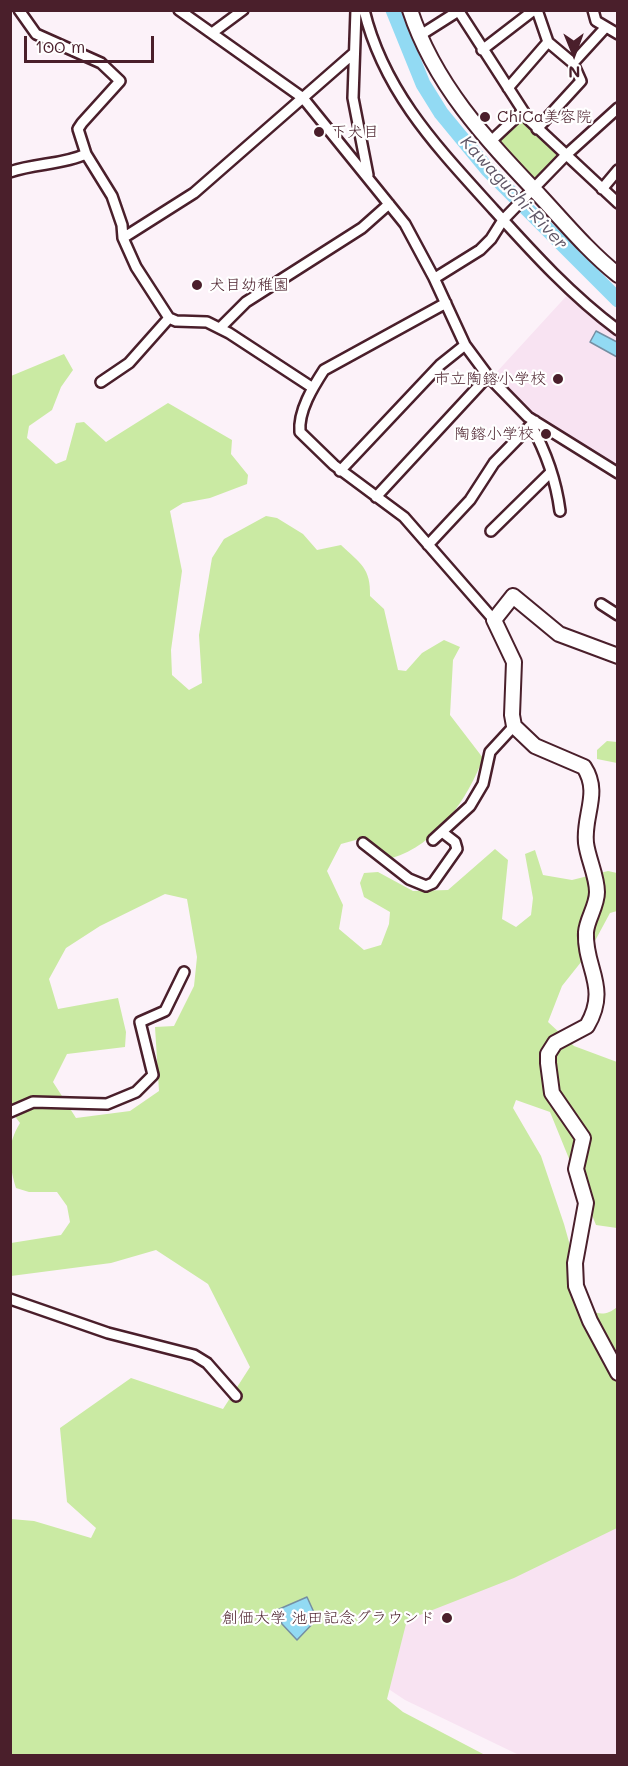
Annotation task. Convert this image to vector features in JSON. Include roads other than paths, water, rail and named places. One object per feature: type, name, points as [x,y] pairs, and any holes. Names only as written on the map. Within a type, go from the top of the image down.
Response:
[{"type":"main road","points":[[410,10],[420,36],[453,97],[531,193],[618,274]]},
{"type":"main road","points":[[618,656],[559,634],[513,596],[494,620],[514,662],[512,715],[514,726],[535,746],[584,767],[591,785],[591,809],[586,821],[586,842],[597,892],[586,934],[594,970],[597,999],[587,1026],[560,1039],[551,1048],[548,1063],[552,1093],[583,1138],[583,1147],[576,1165],[586,1203],[575,1263],[576,1286],[590,1321],[618,1373]]},
{"type":"street","points":[[10,19],[19,10],[36,34],[101,63],[120,81],[78,129],[86,154],[112,196],[122,225],[123,238],[141,274],[169,318],[176,321],[207,322],[220,328],[313,387]]},
{"type":"street","points":[[179,10],[303,98],[368,176],[416,243],[435,278],[465,345],[488,376],[533,423],[618,473]]},
{"type":"street","points":[[212,33],[243,10]]},
{"type":"street","points":[[356,10],[353,98],[368,176]]},
{"type":"street","points":[[364,10],[378,55],[402,102],[440,152],[504,219],[557,280],[618,330]]},
{"type":"street","points":[[482,50],[536,10],[548,42],[573,63],[581,81],[537,129]]},
{"type":"street","points":[[593,10],[597,21],[618,34]]},
{"type":"street","points":[[420,36],[459,11],[482,50],[537,129],[618,203]]},
{"type":"street","points":[[573,63],[605,28]]},
{"type":"street","points":[[508,88],[548,42]]},
{"type":"street","points":[[123,238],[194,193],[354,53]]},
{"type":"street","points":[[435,278],[480,250],[491,239],[504,219],[565,156],[618,108]]},
{"type":"street","points":[[490,142],[523,111]]},
{"type":"street","points":[[10,172],[32,164],[70,161],[86,154]]},
{"type":"street","points":[[602,189],[618,170]]},
{"type":"street","points":[[220,328],[246,302],[362,228],[389,204]]},
{"type":"street","points":[[297,377],[313,376],[447,303]]},
{"type":"street","points":[[101,382],[129,363],[169,318]]},
{"type":"street","points":[[340,471],[440,365],[465,345]]},
{"type":"street","points":[[324,370],[313,387],[299,422],[300,432],[340,471],[404,517],[494,620]]},
{"type":"street","points":[[376,497],[488,376]]},
{"type":"street","points":[[533,423],[551,472],[560,511]]},
{"type":"street","points":[[429,545],[470,500],[494,463],[533,423]]},
{"type":"street","points":[[497,529],[551,472]]},
{"type":"street","points":[[601,604],[618,615]]},
{"type":"street","points":[[433,840],[470,806],[483,784],[490,752],[514,726]]},
{"type":"street","points":[[363,843],[409,879],[426,886],[433,883],[457,849],[455,842],[442,832]]},
{"type":"street","points":[[10,1112],[33,1102],[107,1104],[136,1092],[153,1075],[141,1022],[165,1011],[184,972]]},
{"type":"street","points":[[10,1299],[108,1333],[194,1355],[207,1363],[236,1395]]},
{"type":"water","points":[[596,331],[617,342],[617,357],[590,342]]},
{"type":"water","points":[[307,1597],[317,1619],[297,1640],[282,1624],[277,1610]]},
{"type":"waterway","name":"Kawaguchi-River","points":[[393,10],[423,84],[441,113],[488,170],[618,300]]},
{"type":"place","name":"ChiCa美容院","points":[[485,117]]},
{"type":"place","name":"下犬目","points":[[319,132]]},
{"type":"place","name":"犬目幼稚園","points":[[197,285]]},
{"type":"place","name":"市立陶鎔小学校","points":[[558,379]]},
{"type":"place","name":"陶鎔小学校","points":[[546,434]]},
{"type":"place","name":"創価大学 池田記念グラウンド","points":[[447,1618]]}]
